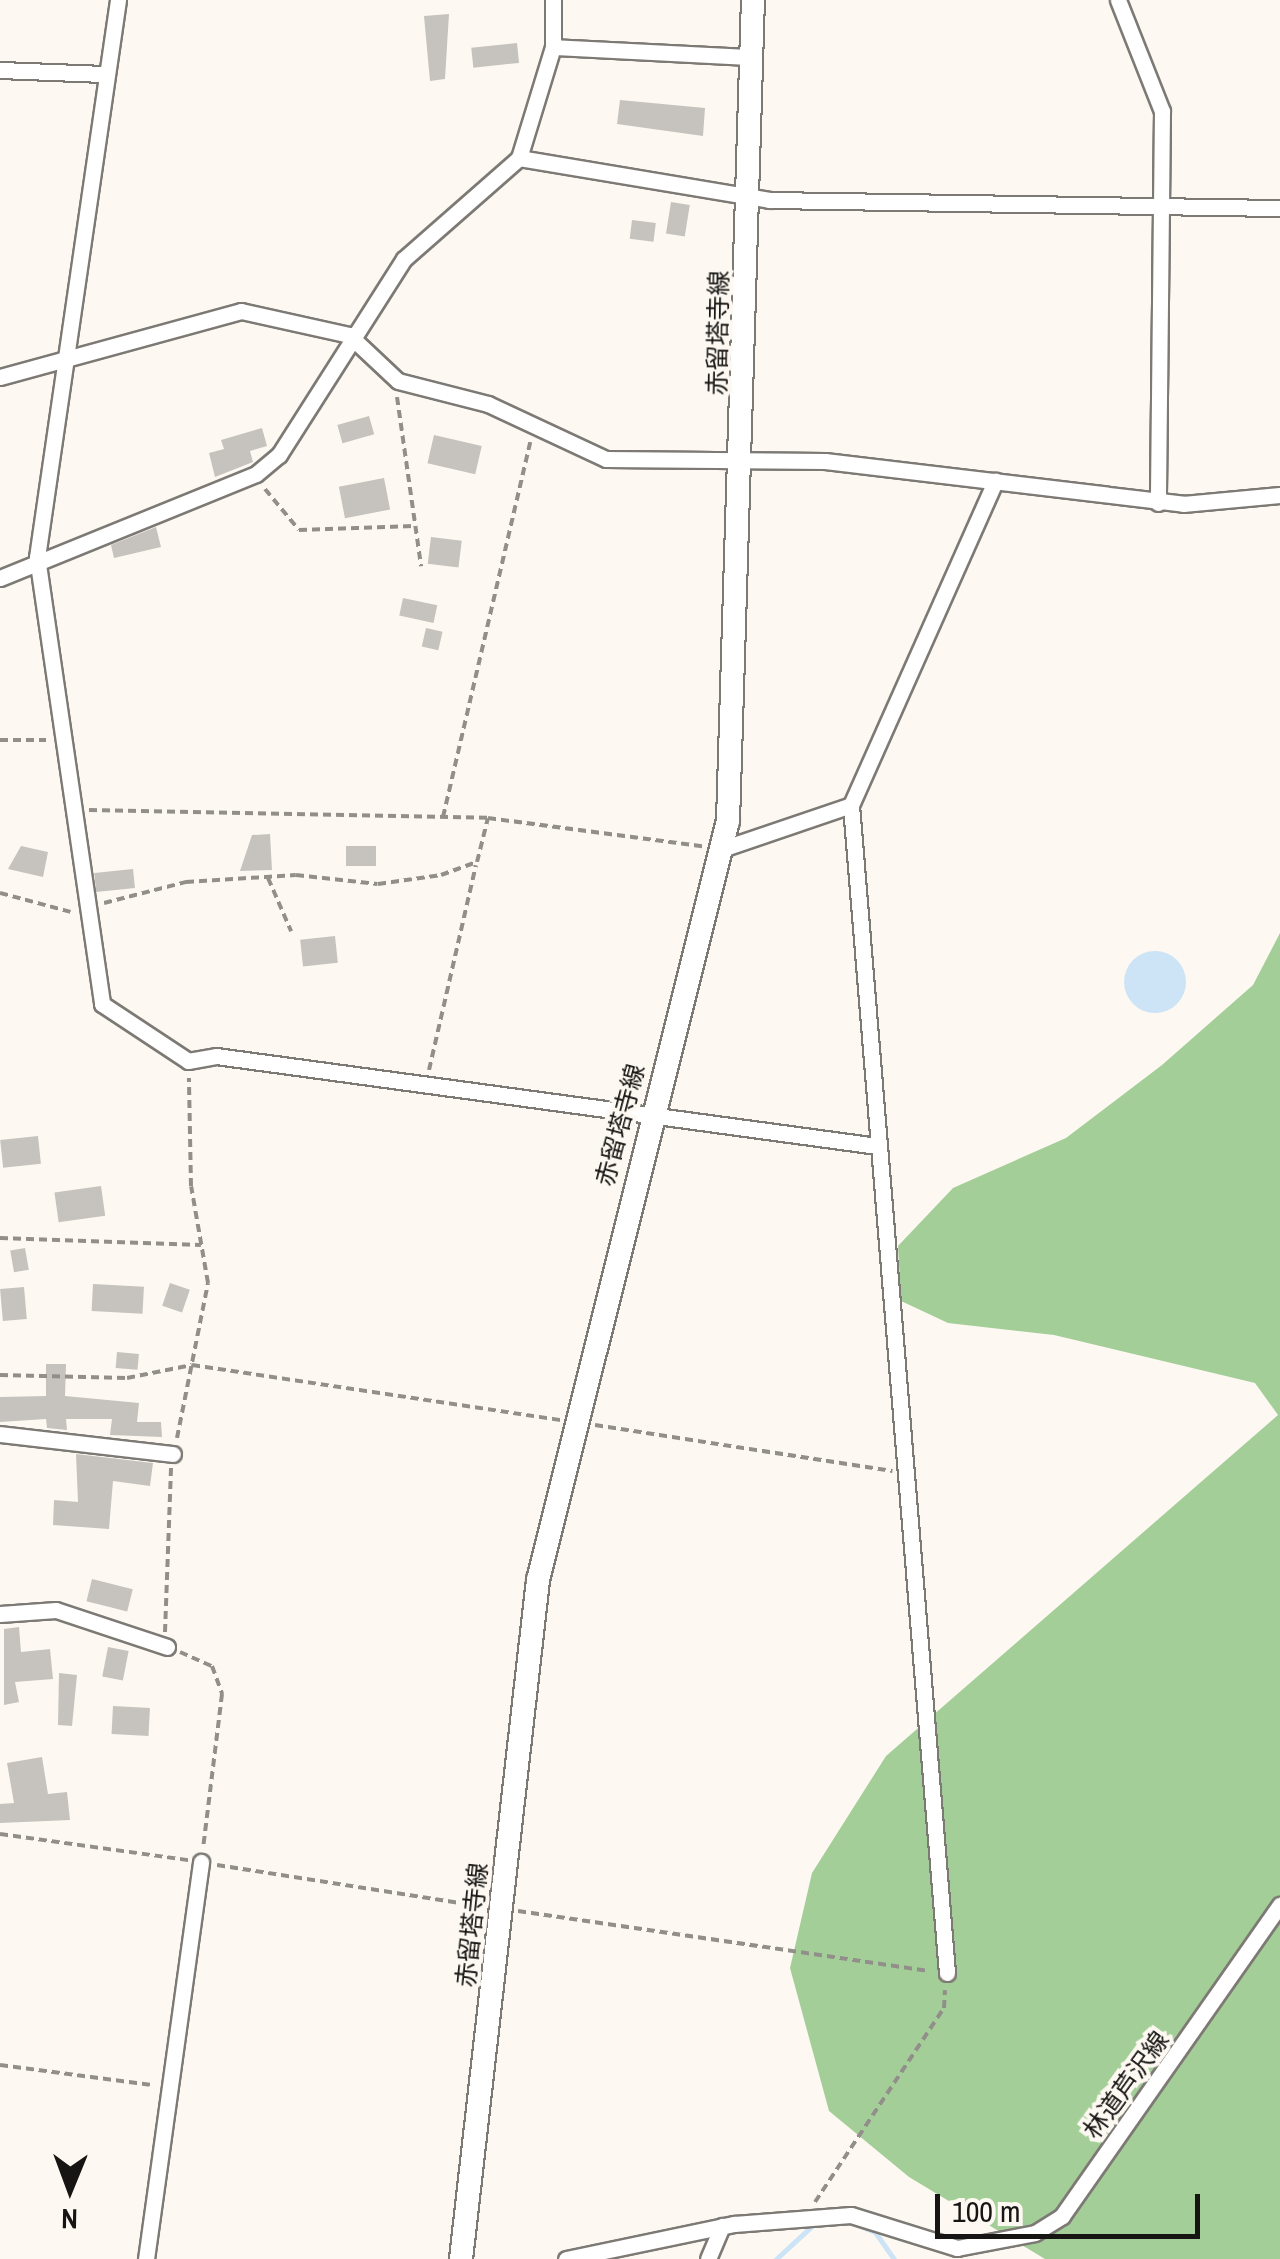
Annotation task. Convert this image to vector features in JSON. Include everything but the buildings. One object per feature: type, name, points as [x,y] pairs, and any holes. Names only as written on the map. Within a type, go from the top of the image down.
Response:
[{"type":"main road","name":"赤留塔寺線","points":[[461,2259],[538,1580],[650,1114],[722,849],[737,742],[753,0]]},
{"type":"street","points":[[118,0],[37,557],[102,1004],[188,1061],[216,1056],[876,1146]]},
{"type":"street","points":[[0,578],[37,557],[256,474],[279,454],[349,335],[404,259],[519,158],[553,47],[553,0]]},
{"type":"street","points":[[1118,0],[1158,92],[1163,206],[1158,502]]},
{"type":"street","points":[[553,47],[752,57]]},
{"type":"street","points":[[0,70],[106,74]]},
{"type":"street","points":[[519,158],[748,193],[1280,208]]},
{"type":"street","points":[[0,378],[241,311],[349,335],[385,370],[606,459],[743,467],[825,460],[1158,502],[1280,495]]},
{"type":"street","points":[[947,1974],[902,1472],[851,805],[994,482]]},
{"type":"street","points":[[722,849],[851,805]]},
{"type":"street","points":[[0,1434],[174,1454]]},
{"type":"street","points":[[0,1614],[56,1610],[166,1647]]},
{"type":"street","points":[[146,2259],[201,1862]]},
{"type":"street","name":"林道芦沢線","points":[[566,2259],[722,2226],[851,2215],[957,2248],[997,2246],[1062,2216],[1280,1906]]},
{"type":"street","points":[[708,2259],[722,2226]]},
{"type":"path","points":[[385,370],[421,566]]},
{"type":"path","points":[[443,817],[533,427]]},
{"type":"path","points":[[256,474],[291,528],[414,526]]},
{"type":"path","points":[[0,740],[61,741]]},
{"type":"path","points":[[72,810],[488,818],[722,849]]},
{"type":"path","points":[[426,1084],[488,818]]},
{"type":"path","points":[[0,893],[44,911],[86,911],[166,884],[268,878],[392,883],[476,862]]},
{"type":"path","points":[[268,878],[291,932]]},
{"type":"path","points":[[188,1061],[201,1245],[208,1283],[174,1454],[161,1549],[166,1647],[212,1666],[220,1679],[201,1862]]},
{"type":"path","points":[[0,1238],[201,1245]]},
{"type":"path","points":[[0,1374],[127,1378],[192,1365],[902,1472]]},
{"type":"path","points":[[0,1834],[947,1974],[944,2008],[804,2218]]},
{"type":"path","points":[[0,2065],[167,2087]]},
{"type":"green space","points":[[1280,933],[1280,2259],[1045,2259],[909,2177],[829,2111],[790,1968],[812,1873],[886,1756],[1278,1415],[1255,1383],[1054,1335],[948,1323],[901,1301],[898,1246],[953,1188],[1066,1138],[1162,1065],[1253,985]]},
{"type":"water","points":[[1155,951],[1177,960],[1186,982],[1177,1004],[1155,1013],[1133,1004],[1124,982],[1133,960]]},
{"type":"waterway","points":[[849,2222],[875,2232],[894,2259]]},
{"type":"waterway","points":[[776,2259],[815,2223]]}]
